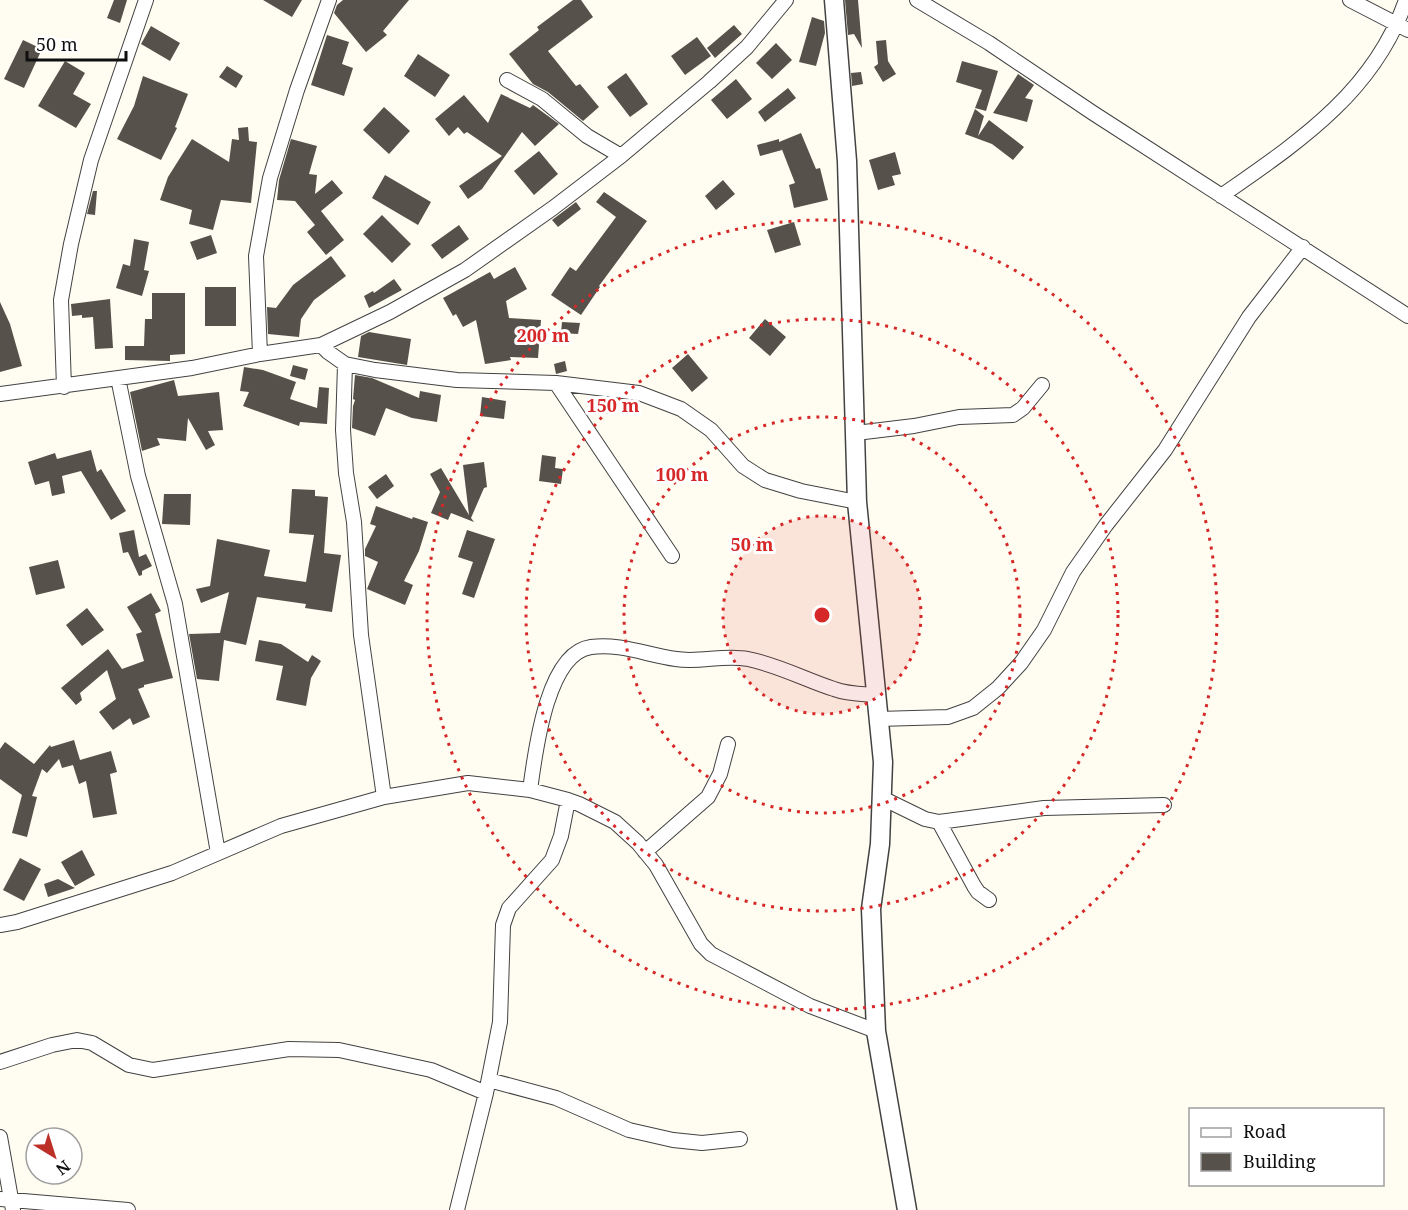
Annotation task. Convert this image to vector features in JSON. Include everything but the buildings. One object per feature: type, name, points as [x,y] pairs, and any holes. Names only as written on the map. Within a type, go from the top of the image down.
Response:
[{"type":"street","points":[[64,387],[61,300],[71,244],[91,160],[146,0]]},
{"type":"street","points":[[260,354],[256,256],[270,178],[297,90],[329,0]]},
{"type":"street","points":[[0,394],[192,368],[260,354],[321,345],[390,312],[465,270],[553,208],[621,156],[709,82],[747,46],[786,0]]},
{"type":"street","points":[[834,0],[847,161],[857,502],[883,762],[880,843],[871,909],[876,1031],[907,1210]]},
{"type":"street","points":[[917,0],[989,43],[1408,316]]},
{"type":"street","points":[[1350,0],[1403,27]]},
{"type":"street","points":[[1221,196],[1299,141],[1344,102],[1403,27],[1406,0]]},
{"type":"street","points":[[507,80],[542,99],[587,136],[621,156]]},
{"type":"street","points":[[878,719],[948,717],[973,708],[998,688],[1021,663],[1044,630],[1073,572],[1106,525],[1165,450],[1250,317],[1303,247]]},
{"type":"street","points":[[321,345],[345,364],[375,370],[457,380],[556,383],[639,393],[681,408],[711,430],[743,466],[765,480],[801,491],[857,502]]},
{"type":"street","points":[[345,364],[343,430],[346,473],[354,522],[361,635],[384,797]]},
{"type":"street","points":[[118,378],[138,476],[175,604],[218,853]]},
{"type":"street","points":[[556,383],[672,556]]},
{"type":"street","points":[[856,433],[914,426],[959,417],[1013,415],[1023,408],[1042,385]]},
{"type":"street","points":[[530,790],[537,735],[557,677],[569,658],[587,647],[611,646],[678,660],[729,657],[748,659],[837,690],[875,695]]},
{"type":"street","points":[[645,852],[708,797],[720,774],[728,744]]},
{"type":"street","points":[[0,925],[17,922],[172,873],[281,826],[384,797],[468,783],[530,790],[579,804],[615,822],[638,843],[656,865],[701,944],[711,954],[810,1006],[876,1031]]},
{"type":"street","points":[[882,798],[925,819],[939,822],[1044,808],[1164,805]]},
{"type":"street","points":[[458,1210],[500,1022],[503,925],[509,908],[552,860],[561,836],[568,800]]},
{"type":"street","points":[[939,822],[974,886],[989,900]]},
{"type":"street","points":[[0,1062],[52,1045],[78,1040],[92,1042],[129,1065],[153,1070],[289,1049],[339,1050],[431,1070],[487,1087],[556,1098],[629,1130],[662,1138],[702,1143],[740,1139]]},
{"type":"street","points":[[0,1137],[8,1203],[128,1210]]}]
